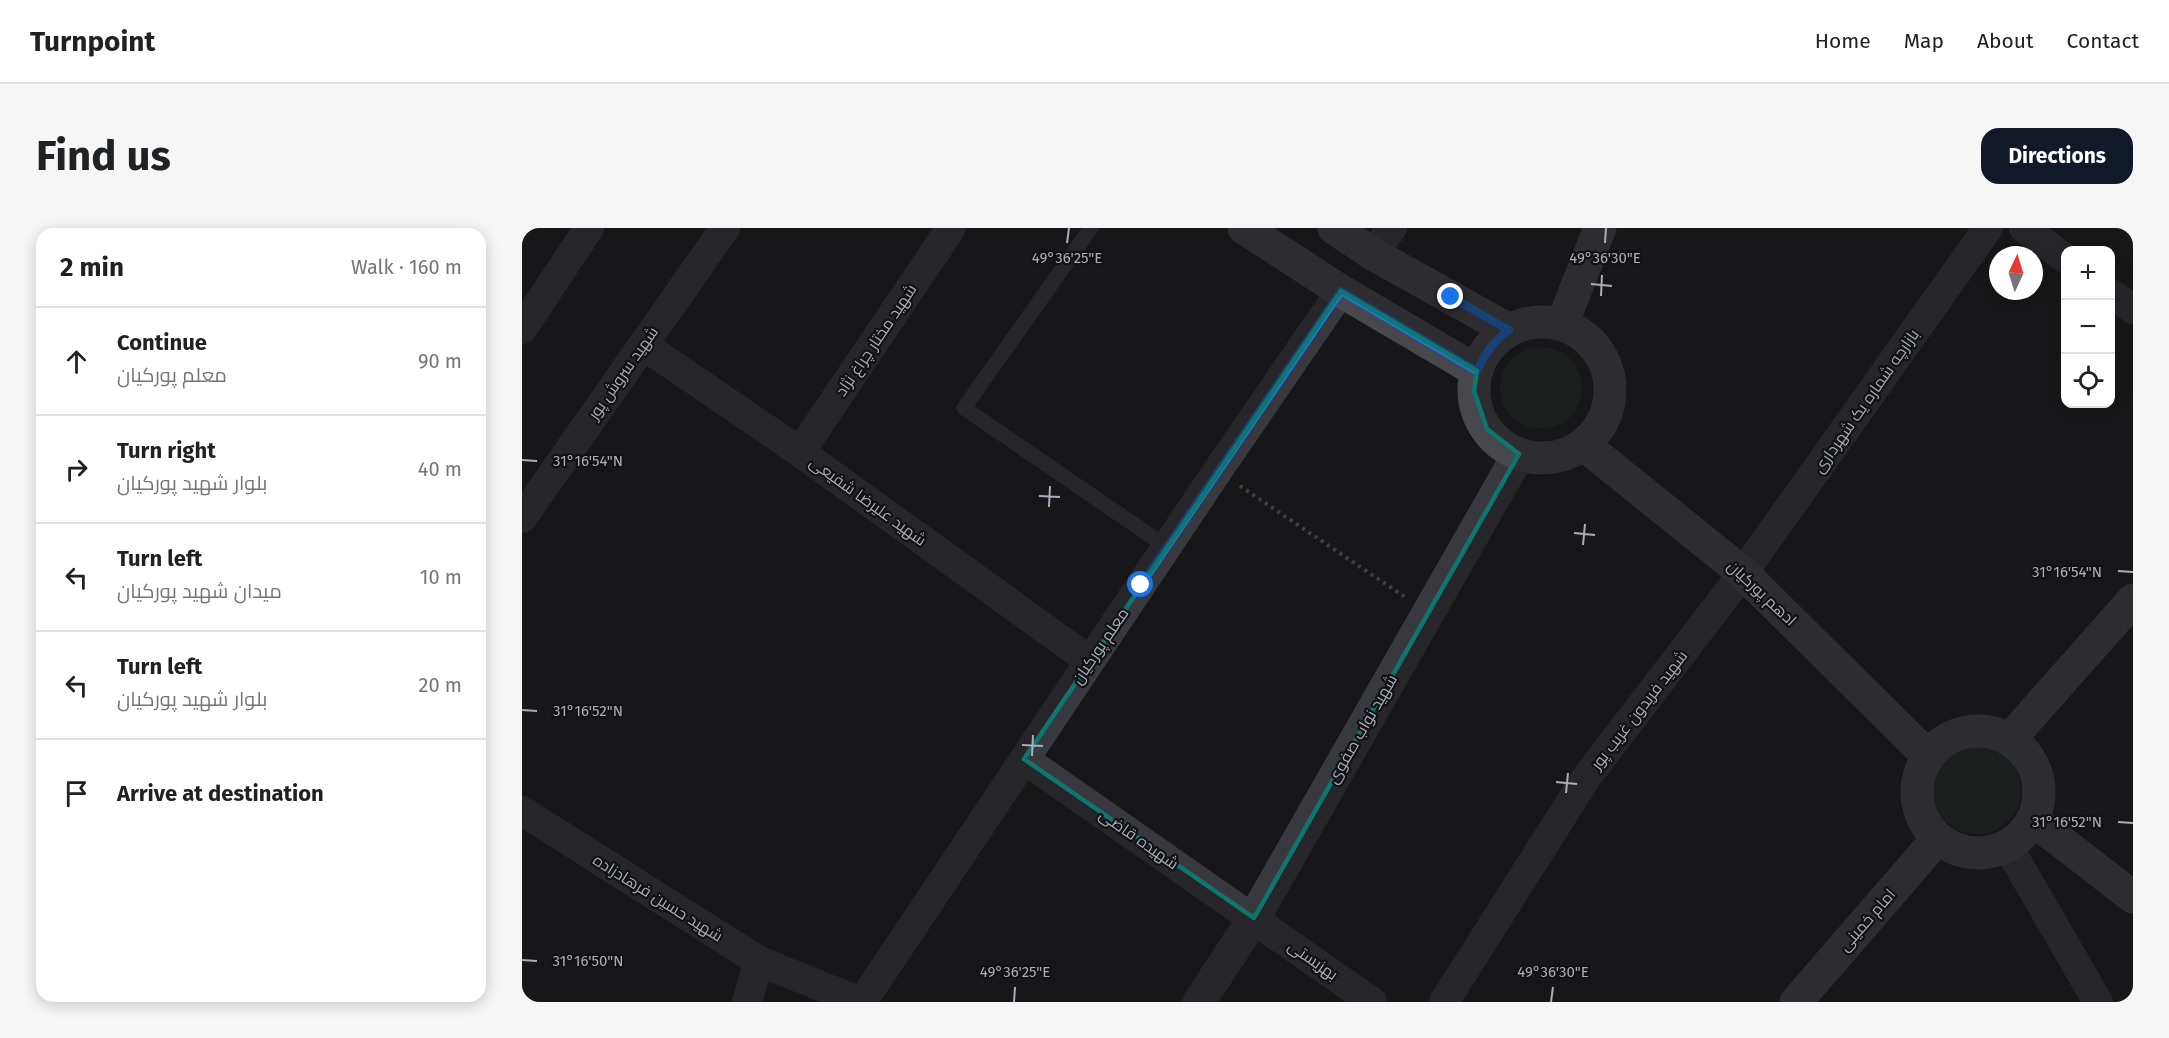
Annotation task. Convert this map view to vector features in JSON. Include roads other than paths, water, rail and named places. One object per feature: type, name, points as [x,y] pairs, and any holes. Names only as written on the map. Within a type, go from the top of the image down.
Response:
[{"type":"main road","points":[[1244,228],[1341,291],[1477,371]]},
{"type":"main road","points":[[1334,228],[1373,254],[1509,330]]},
{"type":"main road","points":[[1562,324],[1600,228]]},
{"type":"main road","points":[[1535,323],[1562,324],[1581,334],[1597,348],[1607,368],[1611,388],[1608,410],[1598,429],[1583,444],[1563,454],[1541,458],[1519,454],[1501,444],[1487,429],[1477,411],[1474,391],[1477,371],[1484,354],[1495,340],[1509,330],[1535,323]]},
{"type":"main road","name":"ادهم پورکیان","points":[[1583,444],[1743,573],[1928,756]]},
{"type":"main road","points":[[2010,739],[2133,600]]},
{"type":"main road","points":[[1975,730],[1993,732],[2010,739],[2024,751],[2035,766],[2040,784],[2039,802],[2033,820],[2022,835],[1990,852],[1972,853],[1954,848],[1938,838],[1926,825],[1919,808],[1918,781],[1928,756],[1941,742],[1957,734],[1975,730]]},
{"type":"main road","points":[[2033,820],[2133,897]]},
{"type":"main road","name":"امام خمینی","points":[[1796,1002],[1938,838]]},
{"type":"street","points":[[522,329],[589,228]]},
{"type":"street","name":"شهید سروش پور","points":[[522,518],[725,228]]},
{"type":"street","name":"شهید مختار چراغ نژاد","points":[[800,452],[951,228]]},
{"type":"street","points":[[1373,254],[1392,228]]},
{"type":"street","name":"بازارچه شماره یک شهرداری","points":[[1743,573],[1988,228]]},
{"type":"street","points":[[2024,228],[2061,255]]},
{"type":"street","name":"معلم پورکیان","points":[[861,1002],[1341,291]]},
{"type":"street","points":[[2115,296],[2133,309]]},
{"type":"street","name":"شهید علیرضا شفیعی","points":[[643,345],[800,452],[1090,661]]},
{"type":"street","name":"شهید نواب صفوی","points":[[1199,1002],[1254,918],[1519,454]]},
{"type":"street","name":"شهید فریدون غریب پور","points":[[1444,1002],[1586,778],[1743,573]]},
{"type":"street","name":"شهیده قاضی","points":[[1024,759],[1254,918]]},
{"type":"street","name":"شهید حسین فرهادزاده","points":[[522,811],[759,961],[861,1002]]},
{"type":"street","points":[[2007,845],[2086,998]]},
{"type":"street","name":"بهزیستی","points":[[1254,918],[1372,1002]]},
{"type":"street","points":[[747,1002],[759,961]]},
{"type":"lane","points":[[1091,228],[964,408],[1167,547]]}]
